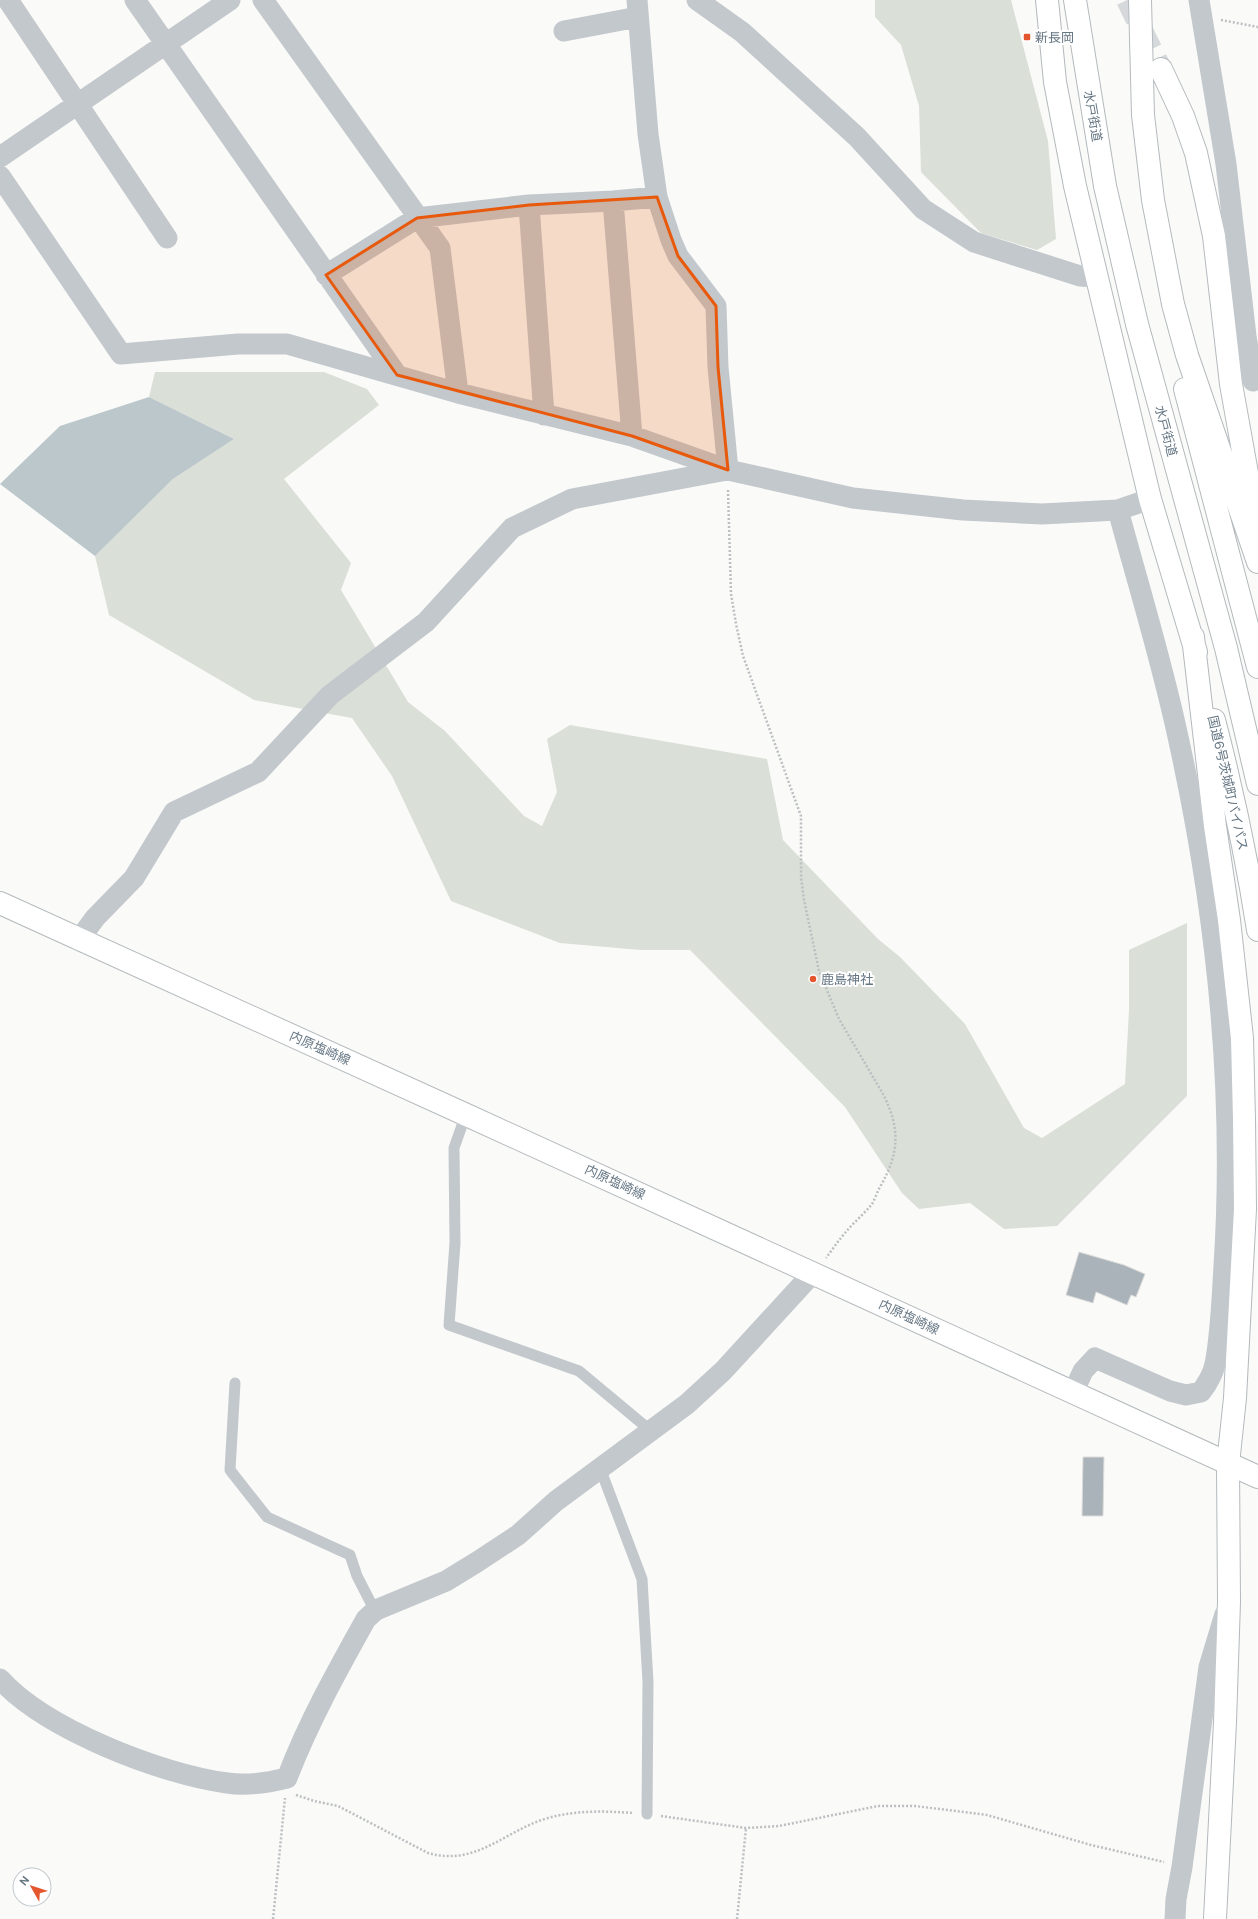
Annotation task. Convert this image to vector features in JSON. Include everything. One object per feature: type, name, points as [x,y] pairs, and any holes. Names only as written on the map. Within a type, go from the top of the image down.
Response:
[{"type":"main road","points":[[1037,0],[1055,82],[1075,186],[1150,499],[1193,637],[1215,826],[1229,920],[1242,1038],[1245,1209],[1235,1398],[1228,1464],[1228,1602],[1225,1730],[1215,1919]]},
{"type":"main road","points":[[1047,0],[1055,82]]},
{"type":"main road","name":"水戸街道","points":[[1075,0],[1086,76],[1105,186],[1137,324],[1226,648],[1258,784]]},
{"type":"main road","points":[[1140,0],[1143,115],[1153,200],[1177,322],[1182,379],[1258,668]]},
{"type":"main road","points":[[1161,69],[1178,102],[1196,153],[1214,236],[1231,384],[1258,536]]},
{"type":"main road","points":[[1177,322],[1258,562]]},
{"type":"main road","name":"国道6号茨城町バイパス","points":[[1193,637],[1227,772],[1249,874],[1258,930]]},
{"type":"main road","name":"内原塩崎線","points":[[0,903],[466,1114],[1228,1464]]},
{"type":"main road","points":[[1228,1464],[1258,1477]]},
{"type":"street","points":[[8,0],[167,238]]},
{"type":"street","points":[[135,0],[397,375]]},
{"type":"street","points":[[0,157],[230,0]]},
{"type":"street","points":[[263,0],[417,218],[440,248],[458,393]]},
{"type":"street","points":[[697,0],[742,32],[857,137],[924,209],[974,242],[1080,276],[1096,277]]},
{"type":"street","points":[[564,31],[638,8],[648,134],[657,197],[671,240],[678,256],[716,306],[718,367],[728,470]]},
{"type":"street","points":[[1201,10],[1226,164],[1246,336],[1256,381],[1231,384]]},
{"type":"street","points":[[0,176],[121,354],[238,344],[286,344],[458,393],[632,436],[728,470],[853,498],[956,509],[1042,514],[1118,510],[1150,499]]},
{"type":"street","points":[[326,275],[417,218],[529,205],[613,201],[657,197]]},
{"type":"street","points":[[613,201],[632,436]]},
{"type":"street","points":[[529,205],[544,415]]},
{"type":"street","points":[[79,940],[95,918],[134,878],[174,812],[258,772],[330,695],[426,622],[512,528],[572,499],[728,470]]},
{"type":"street","points":[[1073,1393],[1083,1371],[1095,1358],[1170,1391],[1186,1395],[1201,1392],[1208,1382],[1215,1365],[1227,1225],[1228,1150],[1224,1060],[1217,974],[1206,886],[1174,719],[1118,510]]},
{"type":"street","points":[[0,1679],[10,1690],[36,1710],[100,1744],[146,1762],[188,1775],[228,1783],[286,1785],[297,1752],[326,1691],[366,1619],[375,1611],[446,1580],[478,1562],[518,1535],[556,1501],[687,1404],[723,1371],[812,1273]]},
{"type":"street","points":[[1175,1919],[1176,1899],[1182,1867],[1209,1667],[1228,1602]]},
{"type":"lane","points":[[466,1114],[454,1148],[455,1243],[449,1325],[579,1371],[651,1431]]},
{"type":"lane","points":[[235,1383],[230,1470],[267,1517],[350,1555],[357,1576],[375,1611]]},
{"type":"lane","points":[[600,1468],[642,1579],[648,1682],[647,1814]]},
{"type":"path","points":[[1201,10],[1227,21],[1258,28]]},
{"type":"path","points":[[728,470],[731,594],[736,624],[743,656],[800,816],[801,877],[804,900],[819,971],[839,1019],[889,1106],[896,1143],[894,1157],[888,1173],[872,1203],[812,1273]]},
{"type":"path","points":[[273,1919],[286,1785],[314,1801],[338,1806],[428,1853],[442,1857],[458,1857],[475,1852],[540,1821],[572,1812],[596,1810],[647,1814],[746,1828],[779,1826],[878,1806],[915,1806],[987,1815],[1091,1845],[1182,1867]]},
{"type":"path","points":[[736,1919],[746,1828]]},
{"type":"highlighted area","points":[[657,197],[678,256],[716,306],[718,367],[728,470],[632,436],[397,375],[326,275],[417,218],[529,205]]},
{"type":"shaded area","points":[[875,0],[1011,0],[1048,141],[1056,239],[1037,250],[981,233],[921,172],[919,106],[901,45],[875,17]]},
{"type":"shaded area","points":[[155,372],[324,372],[367,389],[379,405],[284,479],[351,563],[341,590],[408,702],[445,731],[524,816],[542,826],[557,792],[547,739],[570,725],[767,759],[783,840],[878,939],[900,957],[965,1024],[1024,1128],[1042,1138],[1125,1084],[1129,1010],[1129,950],[1187,923],[1187,1096],[1057,1226],[1004,1229],[970,1203],[919,1209],[902,1193],[845,1107],[690,950],[641,950],[560,943],[451,901],[392,776],[352,718],[254,700],[109,615],[95,556],[173,479],[234,439],[149,397]]},
{"type":"shaded area","points":[[149,397],[234,439],[173,479],[95,556],[0,484],[60,426]]},
{"type":"building","points":[[1079,1252],[1124,1265],[1145,1274],[1136,1297],[1131,1295],[1127,1305],[1096,1292],[1093,1303],[1066,1295]]},
{"type":"building","points":[[1083,1457],[1104,1457],[1103,1516],[1082,1516]]},
{"type":"tunnel","points":[[1127,0],[1161,69]]},
{"type":"place","name":"新長岡","points":[[1027,37]]},
{"type":"place","name":"鹿島神社","points":[[813,979]]}]
